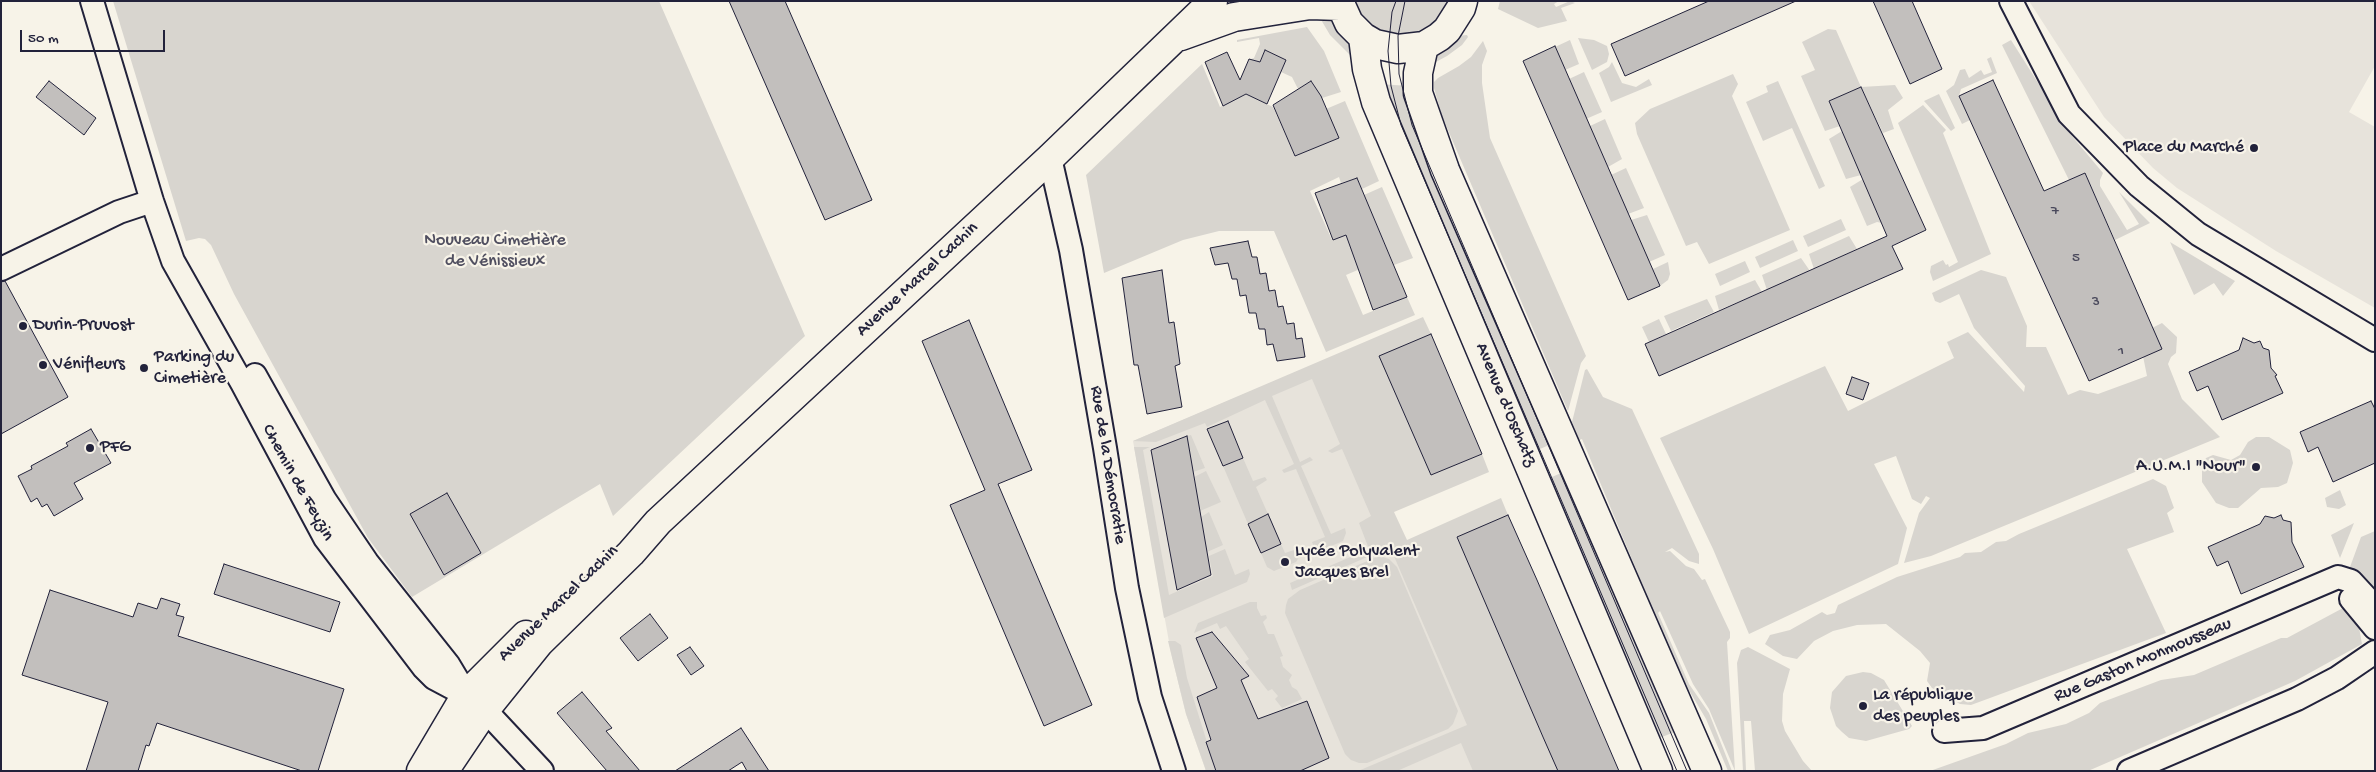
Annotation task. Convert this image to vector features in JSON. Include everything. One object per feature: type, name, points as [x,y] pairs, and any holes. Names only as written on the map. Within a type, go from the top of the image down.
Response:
[{"type":"street","name":"Chemin de Feyzin","points":[[92,1],[152,201],[166,241],[183,279],[242,383],[325,538],[424,668],[434,678],[476,703],[542,771]]},
{"type":"street","name":"Avenue Marcel Cachin","points":[[476,703],[618,544],[658,522],[1050,158],[1213,1]]},
{"type":"street","points":[[1340,4],[1350,23],[1363,37],[1375,44],[1398,49],[1424,46],[1447,30],[1461,8],[1463,1]]},
{"type":"street","points":[[2011,1],[2069,114],[2139,186],[2198,234],[2375,340]]},
{"type":"street","name":"Avenue Marcel Cachin","points":[[1177,37],[1234,17],[1310,6],[1340,4]]},
{"type":"street","name":"Avenue d'Oschatz","points":[[1363,37],[1367,69],[1376,102],[1658,771]]},
{"type":"street","points":[[1424,46],[1418,73],[1418,93],[1438,152],[1707,771]]},
{"type":"street","name":"Rue de la Démocratie","points":[[1050,158],[1071,250],[1106,448],[1127,588],[1150,697],[1174,771]]},
{"type":"street","points":[[1,269],[119,212],[152,201]]},
{"type":"street","points":[[2338,577],[2352,581],[2375,607]]},
{"type":"street","points":[[2338,577],[2342,590],[2375,628]]},
{"type":"street","name":"Rue Gaston Monmousseau","points":[[1944,731],[1983,728],[2338,577]]},
{"type":"street","points":[[2129,771],[2297,699],[2337,678],[2375,652]]},
{"type":"street","points":[[421,771],[476,703]]},
{"type":"street","points":[[444,771],[476,703]]},
{"type":"shaded area","name":"Place du Marché","points":[[2029,1],[2375,1],[2375,66],[2349,112],[2375,127],[2375,308],[2276,251],[2177,188],[2153,168],[2104,117]]},
{"type":"shaded area","name":"Lycée Polyvalent Jacques Brel","points":[[1327,359],[1506,771],[1206,771],[1186,714],[1171,653],[1133,441]]},
{"type":"green space","name":"Nouveau Cimetière de Vénissieux","points":[[113,1],[659,1],[805,336],[613,516],[600,484],[412,597],[368,538],[234,294],[211,245],[205,239],[199,238],[186,241]]},
{"type":"green space","points":[[1352,1],[1449,1],[1438,20],[1426,29],[1413,34],[1398,36],[1378,31],[1368,24],[1359,16]]},
{"type":"green space","points":[[1500,1],[1559,1],[1554,4],[1556,7],[1570,1],[1575,3],[1561,8],[1567,21],[1538,28],[1498,9]]},
{"type":"green space","points":[[1320,18],[1332,19],[1353,47],[1351,56],[1330,35]]},
{"type":"green space","points":[[1307,27],[1324,51],[1341,92],[1322,98],[1311,81],[1298,89],[1292,77],[1281,72],[1286,60],[1265,50],[1259,63],[1251,59],[1254,58],[1260,44],[1259,38],[1237,42],[1237,40]]},
{"type":"green space","points":[[1828,29],[1836,30],[1861,87],[1829,101],[1840,126],[1825,131],[1801,76],[1815,70],[1802,42]]},
{"type":"green space","points":[[1467,35],[1468,37],[1462,45],[1447,56],[1434,63],[1427,61],[1456,36]]},
{"type":"green space","points":[[1578,38],[1594,40],[1607,46],[1609,54],[1607,62],[1592,70]]},
{"type":"green space","points":[[1570,40],[1579,64],[1565,70],[1555,47]]},
{"type":"green space","points":[[2011,40],[2071,135],[2103,173],[2100,186],[2127,230],[2139,224],[2119,192],[2150,223],[2115,240],[2085,173],[2069,180],[2002,45]]},
{"type":"green space","points":[[1483,41],[1487,51],[1482,65],[1482,83],[1490,138],[1586,356],[1581,363],[1568,411],[1442,116],[1434,88],[1434,82],[1438,78],[1471,57]]},
{"type":"green space","points":[[1991,57],[1997,73],[1961,89],[1959,96],[1970,120],[1962,124],[1946,91],[1954,85],[1960,70],[1965,69],[1969,78],[1981,70],[1984,75],[1992,72],[1987,59]]},
{"type":"green space","points":[[1612,62],[1622,83],[1636,87],[1649,79],[1652,85],[1611,102],[1599,73],[1609,67]]},
{"type":"green space","points":[[1202,64],[1220,107],[1246,94],[1273,107],[1295,156],[1339,138],[1326,109],[1345,101],[1379,181],[1362,189],[1357,178],[1341,183],[1339,177],[1310,191],[1332,240],[1346,235],[1360,269],[1346,275],[1363,315],[1407,297],[1415,315],[1326,352],[1274,231],[1219,231],[1183,240],[1104,273],[1086,175]]},
{"type":"green space","points":[[1584,72],[1602,112],[1586,119],[1569,79]]},
{"type":"green space","points":[[1733,74],[1738,84],[1732,96],[1790,230],[1709,264],[1697,242],[1686,246],[1637,134],[1635,123],[1650,109]]},
{"type":"green space","points":[[1778,81],[1825,186],[1819,189],[1792,128],[1763,141],[1746,102],[1768,92],[1766,86]]},
{"type":"green space","points":[[1378,84],[1410,86],[1556,442],[1533,452]]},
{"type":"green space","points":[[1895,85],[1903,98],[1888,110],[1894,129],[1883,133],[1861,87]]},
{"type":"green space","points":[[1939,94],[1955,128],[1951,131],[1924,101]]},
{"type":"green space","points":[[1923,105],[1946,130],[1943,133],[1991,254],[1933,281],[1930,272],[1931,266],[1943,260],[1949,267],[1958,262],[1898,123]]},
{"type":"green space","points":[[1605,119],[1622,159],[1608,167],[1590,126]]},
{"type":"green space","points":[[1842,131],[1861,175],[1846,179],[1829,139]]},
{"type":"green space","points":[[1626,168],[1644,208],[1628,214],[1611,175]]},
{"type":"green space","points":[[1863,179],[1882,223],[1877,222],[1867,226],[1850,187]]},
{"type":"green space","points":[[1382,187],[1413,258],[1394,265],[1364,195]]},
{"type":"green space","points":[[1647,215],[1665,255],[1649,262],[1631,220]]},
{"type":"green space","points":[[1841,219],[1846,230],[1808,247],[1803,236]]},
{"type":"green space","points":[[1849,236],[1857,249],[1814,269],[1809,254]]},
{"type":"green space","points":[[1793,240],[1798,251],[1760,268],[1755,257]]},
{"type":"green space","points":[[2170,242],[2235,281],[2223,296],[2214,283],[2194,295]]},
{"type":"green space","points":[[1801,258],[1810,271],[1767,290],[1762,275]]},
{"type":"green space","points":[[1745,261],[1750,272],[1720,286],[1715,274]]},
{"type":"green space","points":[[1668,262],[1670,274],[1668,280],[1660,286],[1653,269]]},
{"type":"green space","points":[[1981,270],[2006,277],[2027,326],[2026,347],[2046,347],[2068,395],[2080,390],[2098,394],[2147,376],[2143,356],[2162,349],[2152,328],[2162,323],[2177,337],[2176,353],[2171,357],[2168,364],[2182,399],[2220,437],[1931,556],[1904,563],[1919,513],[1930,498],[1926,496],[1921,504],[1912,499],[1896,456],[1874,464],[1907,528],[1898,564],[1749,634],[1713,549],[1660,438],[1825,366],[1848,411],[1954,358],[1947,342],[1968,332],[2024,392],[2025,386],[1974,328],[1959,294],[1940,303],[1935,301],[1932,293]]},
{"type":"green space","points":[[1755,280],[1762,292],[1719,310],[1715,296]]},
{"type":"green space","points":[[1707,299],[1714,312],[1671,331],[1664,316]]},
{"type":"green space","points":[[1423,317],[1431,334],[1380,356],[1431,475],[1482,454],[1489,472],[1394,512],[1407,540],[1501,498],[1508,515],[1458,537],[1543,737],[1571,771],[1473,771],[1461,743],[1397,771],[1358,771],[1467,725],[1390,547],[1292,590],[1290,583],[1369,549],[1359,523],[1371,516],[1342,449],[1332,453],[1328,451],[1340,444],[1312,379],[1272,396],[1300,462],[1310,457],[1313,460],[1301,466],[1331,534],[1345,528],[1346,533],[1343,541],[1322,550],[1314,547],[1312,542],[1325,537],[1296,469],[1284,473],[1282,470],[1294,464],[1265,400],[1207,427],[1205,423],[1156,442],[1133,441]]},
{"type":"green space","points":[[1659,319],[1666,334],[1649,342],[1642,327]]},
{"type":"green space","points":[[1587,369],[1603,397],[1632,409],[1699,554],[1699,564],[1689,561],[1672,548],[1665,552],[1670,551],[1686,566],[1694,569],[1702,580],[1705,579],[1730,632],[1730,638],[1727,642],[1735,771],[1709,709],[1693,684],[1660,611],[1658,613],[1689,684],[1709,713],[1732,771],[1728,771],[1706,719],[1680,675],[1582,439],[1579,440],[1572,422],[1585,370]]},
{"type":"green space","points":[[1191,435],[1205,468],[1193,472],[1187,436]]},
{"type":"green space","points":[[2256,437],[2269,437],[2290,450],[2293,463],[2287,483],[2278,487],[2261,488],[2238,508],[2229,508],[2216,503],[2202,482],[2202,466],[2206,458],[2213,455],[2231,460],[2240,455],[2248,442]]},
{"type":"green space","points":[[1134,447],[1150,447],[1143,450],[1169,595],[1213,576],[1209,556],[1225,549],[1235,575],[1249,569],[1250,574],[1247,582],[1164,618]]},
{"type":"green space","points":[[1243,458],[1253,481],[1265,477],[1267,480],[1256,487],[1268,514],[1248,524],[1223,466]]},
{"type":"green space","points":[[1568,470],[1682,729],[1652,741],[1545,480]]},
{"type":"green space","points":[[1206,471],[1221,502],[1200,511],[1194,477]]},
{"type":"green space","points":[[2153,479],[2166,486],[2174,508],[2167,513],[2174,532],[2127,549],[2166,633],[1971,705],[1960,704],[1932,688],[1927,681],[1930,663],[1920,651],[1886,624],[1857,625],[1833,631],[1814,641],[1797,659],[1783,656],[1765,644],[1770,635],[1790,630],[1822,612],[1827,615],[1835,613],[1838,605],[1897,577],[1960,557],[1965,553],[1981,552],[1996,542],[2006,541]]},
{"type":"green space","points":[[2340,490],[2346,505],[2339,509],[2327,507],[2325,498]]},
{"type":"green space","points":[[1209,512],[1223,545],[1207,552],[1201,517]]},
{"type":"green space","points":[[2354,523],[2340,558],[2331,535]]},
{"type":"green space","points":[[2375,531],[2375,594],[2351,571],[2350,567],[2361,537]]},
{"type":"green space","points":[[1281,544],[1285,553],[1297,549],[1299,557],[1296,562],[1274,571],[1267,567],[1261,553]]},
{"type":"green space","points":[[1379,556],[1389,559],[1397,567],[1458,711],[1453,724],[1448,729],[1367,763],[1359,763],[1351,760],[1345,754],[1285,613],[1288,599],[1300,590]]},
{"type":"green space","points":[[1250,602],[1257,602],[1257,608],[1261,616],[1266,615],[1267,618],[1263,622],[1268,634],[1274,634],[1283,656],[1280,657],[1283,667],[1292,675],[1289,680],[1302,699],[1282,708],[1275,699],[1278,696],[1272,689],[1268,691],[1245,662],[1249,659],[1226,626],[1220,629],[1217,623],[1194,633],[1198,623]]},
{"type":"green space","points":[[2343,608],[2358,622],[2362,644],[2295,681],[2088,771],[1930,771],[2006,744],[2028,733],[2066,724],[2089,713],[2100,703],[2161,680],[2194,675],[2281,638],[2287,638]]},
{"type":"green space","points":[[1168,641],[1175,641],[1181,645],[1187,678],[1216,771],[1206,771],[1186,714]]},
{"type":"green space","points":[[1748,647],[1790,669],[1783,694],[1782,721],[1785,731],[1803,761],[1812,771],[1755,771],[1751,721],[1744,721],[1746,771],[1743,771],[1737,663],[1741,650]]},
{"type":"green space","points":[[1863,672],[1871,673],[1884,680],[1912,726],[1909,729],[1866,741],[1849,738],[1836,726],[1830,708],[1832,692],[1846,676]]},
{"type":"building","points":[[729,1],[785,1],[872,200],[825,220]]},
{"type":"building","points":[[1709,1],[1796,1],[1625,76],[1611,44]]},
{"type":"building","points":[[1873,1],[1912,1],[1942,69],[1910,84]]},
{"type":"building","points":[[1555,46],[1660,286],[1628,300],[1523,61]]},
{"type":"building","points":[[1265,50],[1286,60],[1267,104],[1246,94],[1223,106],[1205,62],[1227,52],[1240,80],[1249,59],[1260,62]]},
{"type":"building","points":[[1993,80],[2044,191],[2085,173],[2162,349],[2089,381],[1959,96]]},
{"type":"building","points":[[49,81],[96,118],[84,135],[36,97]]},
{"type":"building","points":[[1311,81],[1321,96],[1339,138],[1295,156],[1273,105]]},
{"type":"building","points":[[1861,87],[1926,230],[1892,246],[1903,269],[1659,376],[1645,344],[1887,236],[1829,101]]},
{"type":"building","points":[[1357,178],[1407,297],[1373,310],[1346,235],[1333,240],[1315,193]]},
{"type":"building","points":[[1248,241],[1252,257],[1257,257],[1260,274],[1266,273],[1269,291],[1275,290],[1278,307],[1283,306],[1287,324],[1294,323],[1296,339],[1302,338],[1305,357],[1277,361],[1273,344],[1267,345],[1265,329],[1259,329],[1256,313],[1249,313],[1246,295],[1240,296],[1237,279],[1232,279],[1228,263],[1215,265],[1210,248]]},
{"type":"building","points":[[1162,270],[1169,323],[1174,322],[1180,364],[1175,366],[1182,407],[1147,414],[1138,365],[1134,365],[1122,278]]},
{"type":"building","points":[[5,281],[68,397],[1,434],[1,282]]},
{"type":"building","points":[[969,320],[1032,470],[998,484],[1092,705],[1044,726],[950,505],[985,490],[922,341]]},
{"type":"building","points":[[1431,334],[1482,454],[1431,475],[1379,356]]},
{"type":"building","points":[[2243,338],[2254,343],[2260,341],[2263,348],[2269,350],[2271,368],[2277,375],[2275,376],[2283,393],[2222,420],[2208,386],[2197,391],[2189,372],[2239,350]]},
{"type":"building","points":[[1852,377],[1869,383],[1863,400],[1846,394]]},
{"type":"building","points":[[2371,401],[2375,409],[2375,463],[2333,482],[2318,447],[2308,452],[2300,432]]},
{"type":"building","points":[[1228,421],[1243,458],[1223,466],[1207,429]]},
{"type":"building","points":[[91,429],[111,463],[74,483],[83,499],[54,516],[47,504],[42,507],[37,498],[31,502],[18,476],[32,469],[31,466],[68,446],[66,443]]},
{"type":"building","points":[[1187,436],[1211,575],[1177,590],[1151,450]]},
{"type":"building","points":[[447,493],[481,553],[444,575],[410,514]]},
{"type":"building","points":[[1268,514],[1281,544],[1261,553],[1248,524]]},
{"type":"building","points":[[1508,515],[1619,771],[1558,771],[1543,737],[1457,537]]},
{"type":"building","points":[[2281,515],[2283,520],[2291,522],[2292,542],[2304,567],[2241,594],[2228,561],[2217,566],[2208,547],[2260,524],[2265,516],[2274,518]]},
{"type":"building","points":[[224,564],[340,602],[330,632],[214,594]]},
{"type":"building","points":[[50,590],[133,617],[138,603],[157,609],[161,598],[180,604],[176,615],[184,617],[178,636],[344,689],[318,771],[302,771],[157,723],[149,746],[146,745],[138,771],[86,771],[108,702],[22,675]]},
{"type":"building","points":[[650,614],[668,638],[638,661],[620,638]]},
{"type":"building","points":[[1212,632],[1249,676],[1241,680],[1258,719],[1307,701],[1329,758],[1300,771],[1216,771],[1206,742],[1211,740],[1197,697],[1217,688],[1196,638]]},
{"type":"building","points":[[690,647],[704,666],[691,675],[677,655]]},
{"type":"building","points":[[582,692],[612,728],[606,731],[640,771],[607,771],[557,713]]},
{"type":"building","points":[[741,728],[769,771],[747,771],[742,762],[728,771],[675,771]]},
{"type":"tram line","points":[[1396,1],[1392,12],[1388,51],[1391,86],[1401,125],[1677,771]]},
{"type":"tram line","points":[[1405,1],[1398,36],[1399,74],[1412,125],[1687,771]]},
{"type":"place","name":"Place du Marché","points":[[2254,148]]},
{"type":"place","name":"Durin-Pruvost","points":[[23,326]]},
{"type":"place","name":"Vénifleurs","points":[[43,365]]},
{"type":"place","name":"Parking du Cimetière","points":[[144,368]]},
{"type":"place","name":"PFG","points":[[90,448]]},
{"type":"place","name":"A.U.M.I \"Nour\"","points":[[2256,467]]},
{"type":"place","name":"Lycée Polyvalent Jacques Brel","points":[[1285,562]]},
{"type":"place","name":"La république des peuples","points":[[1863,706]]}]
